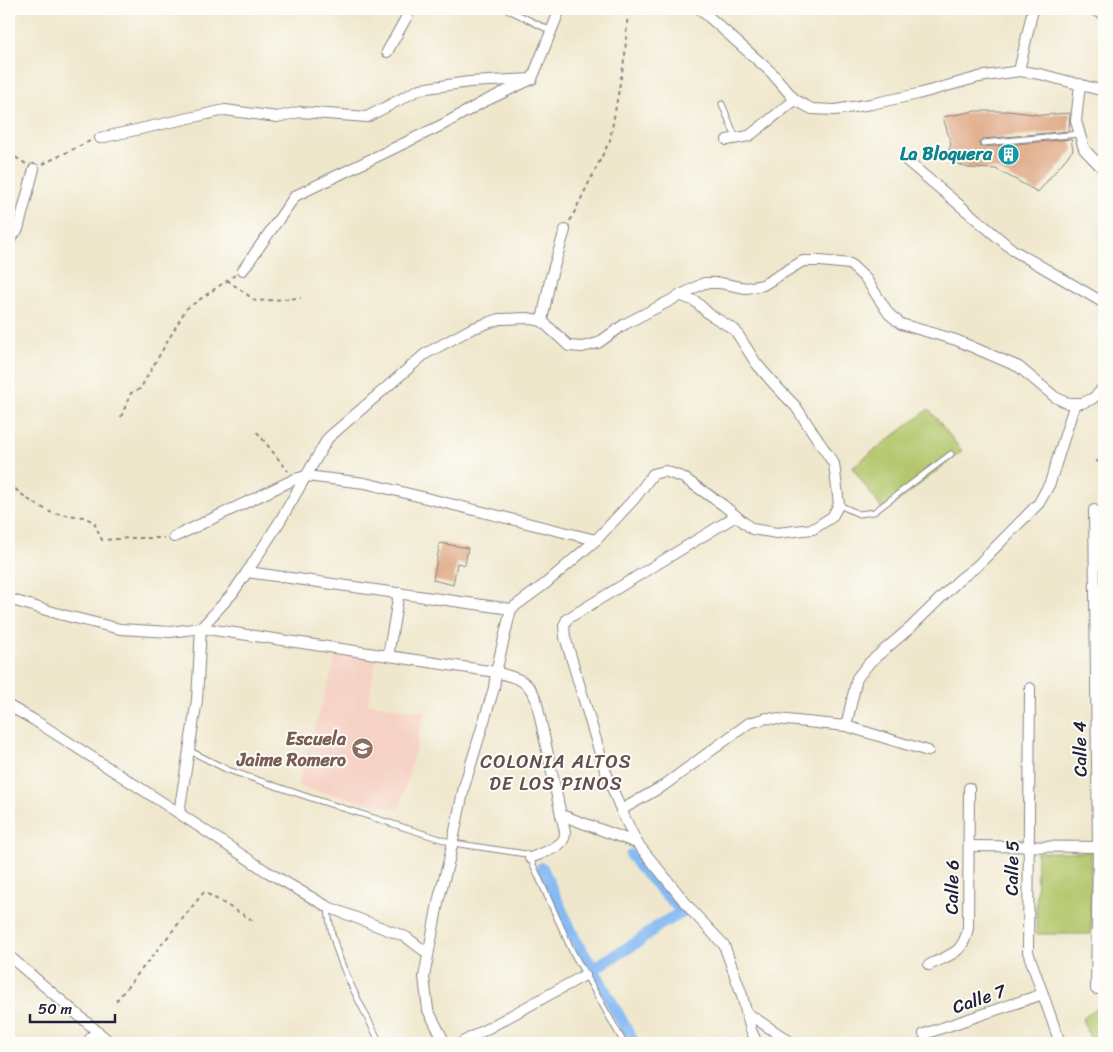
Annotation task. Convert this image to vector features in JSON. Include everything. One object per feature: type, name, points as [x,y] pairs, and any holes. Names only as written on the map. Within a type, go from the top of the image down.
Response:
[{"type":"street","points":[[387,52],[411,9]]},
{"type":"street","points":[[243,270],[295,196],[444,124],[532,78],[560,9]]},
{"type":"street","points":[[700,9],[732,39],[772,72],[795,100],[812,109],[834,110],[918,94],[979,77],[1019,71],[1040,74],[1104,92]]},
{"type":"street","points":[[1019,71],[1033,9]]},
{"type":"street","points":[[1097,9],[1104,10]]},
{"type":"street","points":[[100,138],[225,110],[277,117],[300,112],[368,117],[420,88],[469,82],[532,78]]},
{"type":"street","points":[[1080,84],[1076,121],[1084,149],[1104,170]]},
{"type":"street","points":[[731,139],[749,136],[795,100]]},
{"type":"street","points":[[907,161],[1013,250],[1104,303]]},
{"type":"street","points":[[9,241],[18,229],[34,169]]},
{"type":"street","points":[[542,321],[550,280],[565,230]]},
{"type":"street","points":[[179,813],[197,700],[202,628],[232,594],[247,572],[328,438],[425,354],[471,329],[499,319],[527,318],[542,321],[569,346],[582,347],[598,343],[625,324],[704,283],[720,283],[746,288],[762,285],[803,262],[850,264],[866,278],[889,314],[901,324],[956,340],[1019,367],[1055,397],[1067,403],[1082,403],[1092,400],[1104,385]]},
{"type":"street","points":[[445,1043],[428,1010],[424,977],[427,953],[438,898],[453,843],[464,786],[494,688],[511,608],[545,584],[596,540],[635,498],[652,474],[665,471],[684,478],[752,529],[778,533],[814,529],[832,517],[838,504],[834,464],[796,407],[756,363],[735,330],[709,314],[695,301],[679,295]]},
{"type":"street","points":[[846,726],[857,678],[870,662],[910,628],[960,579],[977,566],[1039,503],[1050,483],[1075,403]]},
{"type":"street","points":[[174,537],[295,478],[306,476],[365,483],[596,540]]},
{"type":"street","name":"Calle 4","points":[[1094,510],[1101,847],[1096,989]]},
{"type":"street","points":[[736,516],[567,619],[564,626],[565,637],[605,770],[621,810],[637,843],[693,912],[724,945],[757,1043]]},
{"type":"street","points":[[247,572],[511,608]]},
{"type":"street","points":[[388,656],[399,593]]},
{"type":"street","points":[[9,599],[62,615],[120,629],[170,632],[202,628],[496,672],[519,679],[528,684],[536,699],[565,834],[563,841],[556,846],[530,858]]},
{"type":"street","name":"Calle 5","points":[[1030,688],[1028,952],[1060,1043]]},
{"type":"street","points":[[9,706],[179,813],[266,871],[328,907],[406,937],[427,953]]},
{"type":"street","points":[[621,810],[663,786],[750,723],[767,718],[846,726],[928,751]]},
{"type":"street","name":"Calle 6","points":[[930,965],[960,950],[966,940],[968,928],[969,788]]},
{"type":"street","points":[[561,815],[637,843]]},
{"type":"street","points":[[969,846],[1101,847]]},
{"type":"street","points":[[9,956],[111,1043]]},
{"type":"street","points":[[461,1043],[586,975]]},
{"type":"street","name":"Calle 7","points":[[924,1034],[1043,994]]},
{"type":"street","points":[[746,1012],[792,1043]]},
{"type":"street","points":[[87,1043],[96,1031]]},
{"type":"lane","points":[[507,9],[551,31]]},
{"type":"lane","points":[[722,104],[731,139]]},
{"type":"lane","points":[[983,143],[1080,134]]},
{"type":"lane","points":[[838,504],[859,514],[874,512],[950,454]]},
{"type":"lane","points":[[189,751],[228,770],[453,843],[526,854],[530,858],[572,951],[624,1043]]},
{"type":"lane","points":[[328,907],[329,924],[342,963],[380,1043]]},
{"type":"path","points":[[565,230],[610,140],[625,55],[628,9]]},
{"type":"path","points":[[9,154],[34,169],[79,146],[100,138]]},
{"type":"path","points":[[121,417],[131,393],[140,389],[186,309],[243,270]]},
{"type":"path","points":[[228,280],[256,301],[301,298]]},
{"type":"path","points":[[257,432],[269,449],[295,478]]},
{"type":"path","points":[[1096,462],[1104,457]]},
{"type":"path","points":[[9,484],[29,500],[52,513],[84,517],[94,522],[102,540],[174,537]]},
{"type":"path","points":[[116,1002],[204,892],[254,921]]},
{"type":"shaded area","name":"Escuela Jaime Romero","points":[[339,648],[377,655],[368,703],[425,712],[399,810],[297,786]]},
{"type":"green space","points":[[929,409],[962,451],[884,512],[852,467]]},
{"type":"green space","points":[[1037,852],[1091,852],[1091,934],[1036,934]]},
{"type":"green space","points":[[1104,1001],[1104,1043],[1092,1043],[1082,1019]]},
{"type":"building","name":"La Bloquera","points":[[975,111],[1008,111],[1041,115],[1070,113],[1069,131],[983,139],[979,143],[983,147],[1071,139],[1073,150],[1038,192],[996,169],[968,168],[946,159],[951,144],[943,117]]},
{"type":"building","points":[[440,543],[468,548],[465,565],[457,563],[453,585],[433,580]]},
{"type":"waterway","points":[[542,868],[575,940],[593,969],[639,941],[659,925],[683,912],[639,866],[631,855]]},
{"type":"waterway","points":[[587,973],[593,969],[634,1043]]},
{"type":"place","name":"La Bloquera","points":[[1008,154]]},
{"type":"place","name":"Escuela Jaime Romero","points":[[362,749]]},
{"type":"district","name":"COLONIA ALTOS DE LOS PINOS","points":[[556,772]]}]
